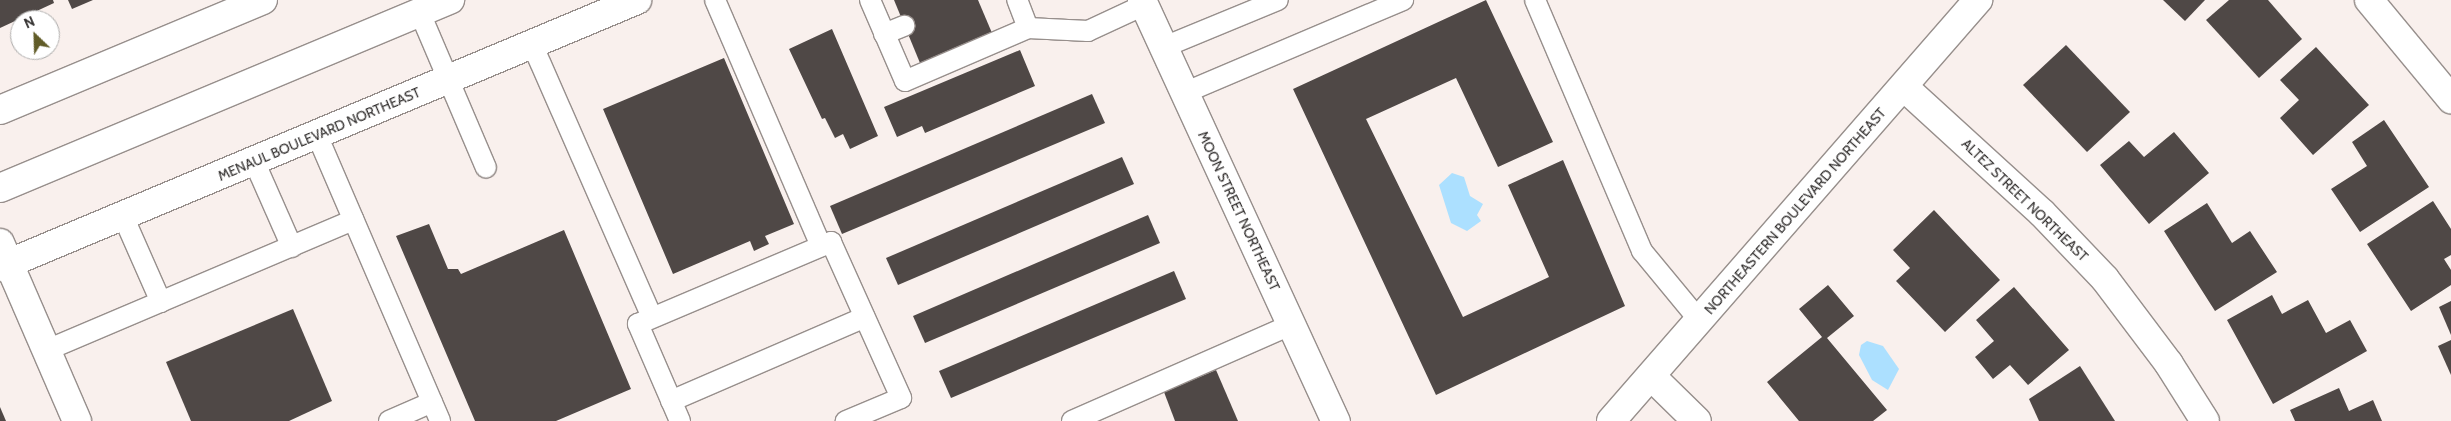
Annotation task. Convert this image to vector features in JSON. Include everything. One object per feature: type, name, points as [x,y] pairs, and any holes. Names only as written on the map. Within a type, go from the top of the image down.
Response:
[{"type":"street","points":[[0,110],[263,0]]},
{"type":"street","name":"MENAUL BOULEVARD NORTHEAST","points":[[3,257],[122,216],[637,0]]},
{"type":"street","name":"NORTHEASTERN BOULEVARD NORTHEAST","points":[[1611,421],[1978,0]]},
{"type":"street","points":[[2369,0],[2451,99]]},
{"type":"street","name":"MOON STREET NORTHEAST","points":[[1143,3],[1336,421]]},
{"type":"street","points":[[0,188],[433,5]]},
{"type":"street","name":"ALTEZ STREET NORTHEAST","points":[[1904,87],[2042,213],[2105,279],[2169,364],[2205,421]]},
{"type":"street","points":[[3,257],[47,350],[77,421]]},
{"type":"street","points":[[1651,376],[1697,421]]},
{"type":"lane","points":[[714,0],[822,246]]},
{"type":"lane","points":[[870,0],[905,81],[1028,28],[1088,31],[1143,3]]},
{"type":"lane","points":[[1017,0],[1028,28]]},
{"type":"lane","points":[[1164,47],[1278,0]]},
{"type":"lane","points":[[1184,93],[1403,0]]},
{"type":"lane","points":[[1535,0],[1642,251],[1700,320]]},
{"type":"lane","points":[[433,5],[447,80],[486,168]]},
{"type":"lane","points":[[884,34],[904,26]]},
{"type":"lane","points":[[532,44],[652,318]]},
{"type":"lane","points":[[317,134],[440,421]]},
{"type":"lane","points":[[254,161],[292,247]]},
{"type":"lane","points":[[122,216],[160,302]]},
{"type":"lane","points":[[47,350],[354,220]]},
{"type":"lane","points":[[680,421],[638,324],[831,242],[901,398],[846,421]]},
{"type":"lane","points":[[671,401],[865,317]]},
{"type":"lane","points":[[1072,421],[1291,325]]},
{"type":"lane","points":[[389,421],[432,402]]},
{"type":"water","points":[[1452,173],[1464,177],[1470,196],[1483,204],[1477,215],[1481,221],[1467,231],[1451,223],[1439,185]]},
{"type":"water","points":[[1867,341],[1883,346],[1899,369],[1888,390],[1872,380],[1859,355],[1861,345]]},
{"type":"building","points":[[0,0],[53,0],[54,3],[39,10],[10,10],[10,23],[0,28]]},
{"type":"building","points":[[68,0],[93,0],[72,9]]},
{"type":"building","points":[[894,0],[978,0],[992,33],[920,63]]},
{"type":"building","points":[[1486,0],[1553,142],[1498,167],[1456,78],[1366,119],[1463,317],[1549,277],[1508,185],[1563,160],[1625,306],[1436,395],[1293,89]]},
{"type":"building","points":[[2163,0],[2205,0],[2185,21]]},
{"type":"building","points":[[2229,0],[2268,0],[2302,39],[2259,78],[2206,20]]},
{"type":"building","points":[[832,29],[878,136],[850,149],[843,134],[835,138],[825,118],[822,119],[789,49]]},
{"type":"building","points":[[2066,45],[2130,112],[2087,152],[2023,85]]},
{"type":"building","points":[[2316,47],[2369,105],[2313,155],[2280,118],[2299,100],[2280,80]]},
{"type":"building","points":[[1020,50],[1035,86],[925,133],[922,126],[897,137],[884,107]]},
{"type":"building","points":[[724,58],[794,224],[765,236],[769,244],[754,251],[750,241],[673,274],[603,109]]},
{"type":"building","points":[[1092,94],[1105,123],[842,234],[830,206]]},
{"type":"building","points":[[2384,120],[2429,187],[2360,232],[2331,189],[2367,166],[2352,142]]},
{"type":"building","points":[[2174,132],[2209,173],[2149,224],[2100,165],[2129,141],[2144,157]]},
{"type":"building","points":[[1122,157],[1134,184],[898,285],[886,258]]},
{"type":"building","points":[[2433,201],[2451,229],[2451,255],[2444,259],[2451,270],[2451,285],[2411,311],[2367,244]]},
{"type":"building","points":[[2207,203],[2232,243],[2250,231],[2277,272],[2215,311],[2164,231]]},
{"type":"building","points":[[1934,210],[2000,280],[1945,332],[1896,281],[1910,268],[1893,250]]},
{"type":"building","points":[[1148,215],[1160,243],[925,343],[913,316]]},
{"type":"building","points":[[429,224],[448,269],[458,269],[461,274],[564,230],[631,389],[556,421],[475,421],[396,236]]},
{"type":"building","points":[[1174,271],[1186,299],[951,398],[939,371]]},
{"type":"building","points":[[1828,285],[1854,316],[1827,338],[1887,410],[1873,421],[1799,421],[1767,382],[1822,337],[1799,309]]},
{"type":"building","points":[[2014,287],[2069,350],[2028,385],[2010,365],[1993,379],[1975,357],[1994,341],[1976,320]]},
{"type":"building","points":[[2272,295],[2282,314],[2308,300],[2326,333],[2350,320],[2367,351],[2273,404],[2227,320]]},
{"type":"building","points":[[2451,301],[2451,335],[2439,307]]},
{"type":"building","points":[[293,309],[332,401],[289,421],[191,421],[166,362]]},
{"type":"building","points":[[2451,340],[2451,375],[2438,346]]},
{"type":"building","points":[[2080,366],[2115,421],[2039,421],[2029,399]]},
{"type":"building","points":[[1216,370],[1238,421],[1175,421],[1164,392]]},
{"type":"building","points":[[2339,388],[2349,411],[2373,400],[2382,421],[2295,421],[2290,410]]},
{"type":"building","points":[[0,407],[6,421],[0,421]]}]
